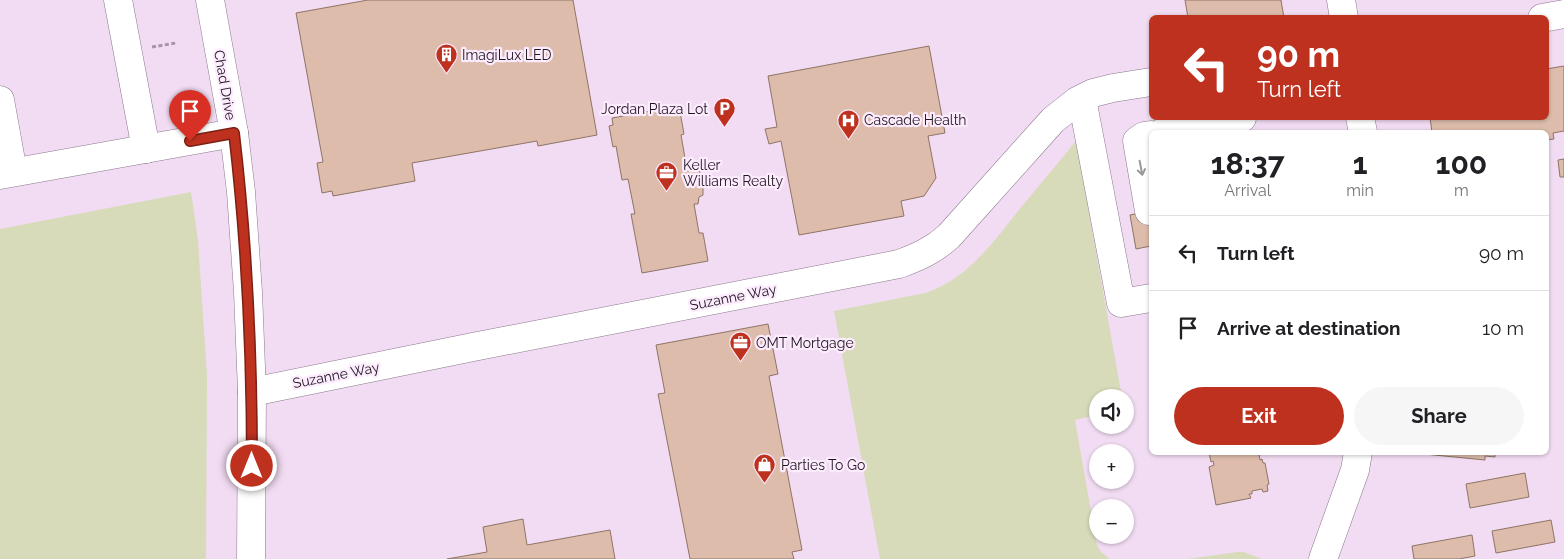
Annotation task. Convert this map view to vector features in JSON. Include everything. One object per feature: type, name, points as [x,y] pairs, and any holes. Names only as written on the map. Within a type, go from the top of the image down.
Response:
[{"type":"street","points":[[118,0],[146,149]]},
{"type":"street","name":"Chad Drive","points":[[210,0],[234,133],[241,192],[252,392],[251,559]]},
{"type":"street","points":[[1341,0],[1344,15]]},
{"type":"street","points":[[1549,17],[1564,14]]},
{"type":"street","name":"Suzanne Way","points":[[252,392],[899,264],[921,256],[949,236],[1053,120],[1077,101],[1093,93],[1149,82]]},
{"type":"street","points":[[1082,98],[1121,304],[1149,298]]},
{"type":"street","points":[[0,100],[7,174],[234,133]]},
{"type":"street","points":[[1174,130],[1231,120]]},
{"type":"street","points":[[1149,136],[1139,138],[1137,141],[1149,211]]},
{"type":"street","points":[[1323,559],[1355,470],[1358,455]]},
{"type":"path","points":[[164,45],[176,43]]},
{"type":"green space","points":[[1076,141],[1121,389],[1089,389],[1089,417],[1075,420],[1089,500],[1089,544],[1097,544],[1100,551],[1110,559],[880,559],[834,311],[925,293],[940,287],[966,270],[988,248]]},
{"type":"green space","points":[[191,192],[198,240],[207,375],[206,559],[0,559],[0,229]]},
{"type":"green space","points":[[1244,552],[1262,559],[1187,559]]},
{"type":"building","name":"ImagiLux LED","points":[[368,0],[573,0],[597,135],[538,146],[537,141],[412,163],[415,181],[333,196],[332,191],[322,193],[317,163],[323,162],[296,13]]},
{"type":"building","points":[[1185,0],[1281,0],[1284,15],[1188,15]]},
{"type":"building","name":"Cascade Health","points":[[929,46],[945,133],[928,136],[936,178],[924,196],[901,201],[904,216],[799,235],[781,141],[769,144],[765,129],[777,127],[768,76]]},
{"type":"building","points":[[1564,66],[1564,131],[1553,133],[1554,139],[1549,140],[1549,130],[1432,130],[1430,120],[1549,120],[1549,68]]},
{"type":"building","name":"Keller Williams Realty","points":[[679,106],[684,134],[681,135],[686,164],[691,164],[695,171],[699,170],[703,181],[703,195],[699,197],[698,204],[694,204],[699,233],[703,233],[708,261],[642,273],[631,214],[635,214],[628,179],[622,180],[616,146],[613,147],[609,126],[613,125],[612,118]]},
{"type":"building","points":[[1564,159],[1564,177],[1560,177],[1558,160]]},
{"type":"building","points":[[1149,211],[1149,246],[1136,249],[1130,215]]},
{"type":"building","points":[[768,324],[778,374],[769,376],[802,550],[792,552],[794,559],[690,559],[658,394],[665,393],[656,345]]},
{"type":"building","points":[[1210,455],[1259,455],[1260,460],[1262,459],[1263,463],[1265,463],[1269,484],[1267,485],[1268,491],[1263,492],[1262,489],[1252,491],[1252,494],[1249,494],[1251,498],[1216,505],[1209,467],[1214,465],[1213,461],[1211,462]]},
{"type":"building","points":[[1434,455],[1495,455],[1495,457],[1485,456],[1485,460]]},
{"type":"building","points":[[1525,473],[1529,497],[1470,508],[1466,484]]},
{"type":"building","points":[[523,519],[527,545],[610,530],[615,559],[447,559],[487,552],[483,527]]},
{"type":"building","points":[[1551,520],[1555,542],[1496,553],[1492,531]]},
{"type":"building","points":[[1472,535],[1475,556],[1459,559],[1414,559],[1412,546]]},
{"type":"place","name":"ImagiLux LED","points":[[446,74]]},
{"type":"place","name":"Jordan Plaza Lot","points":[[724,128]]},
{"type":"place","name":"Cascade Health","points":[[848,139]]},
{"type":"place","name":"Keller Williams Realty","points":[[667,192]]},
{"type":"place","name":"OMT Mortgage","points":[[740,362]]},
{"type":"place","name":"Parties To Go","points":[[765,484]]},
{"type":"route","points":[[190,141],[234,133],[241,192],[248,292],[252,392],[252,466]]}]
